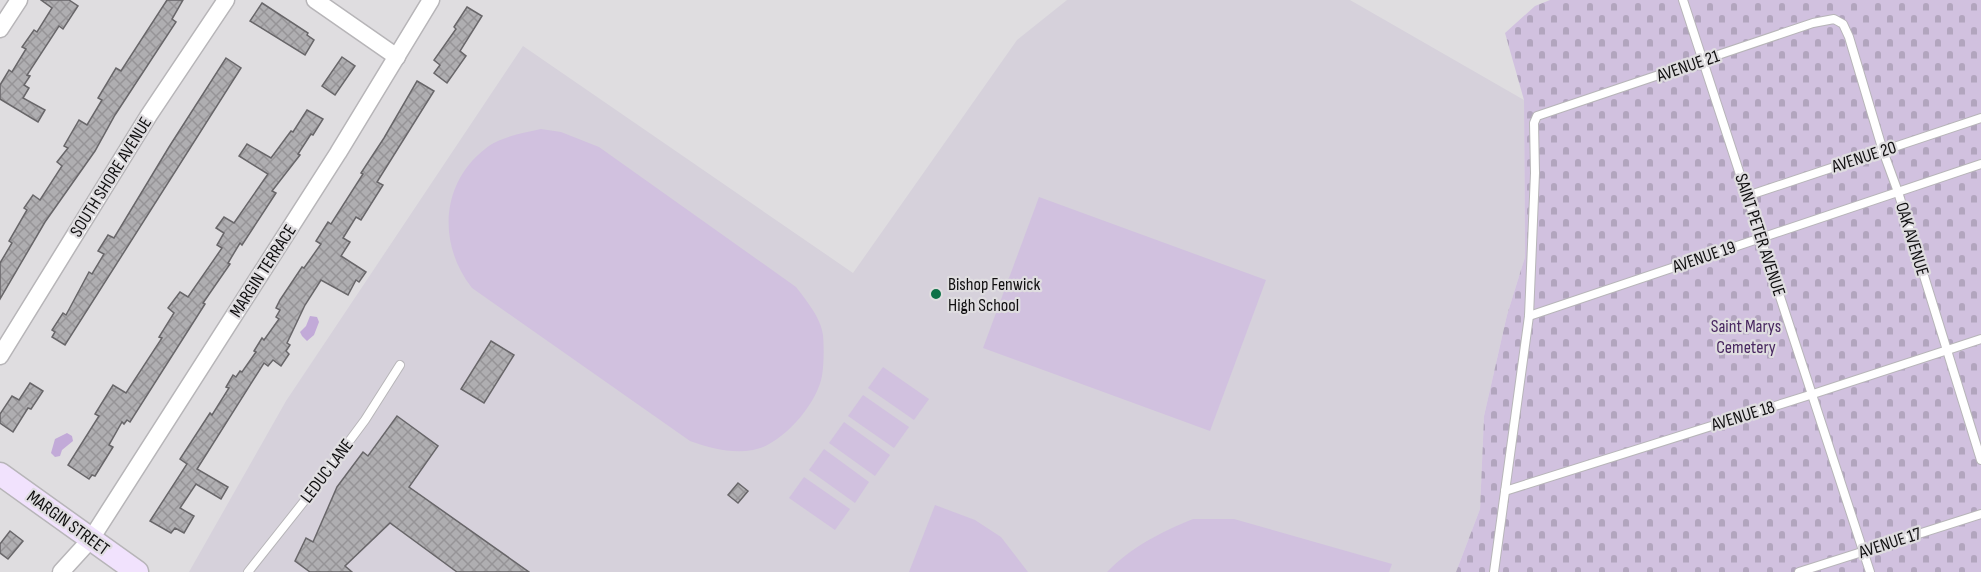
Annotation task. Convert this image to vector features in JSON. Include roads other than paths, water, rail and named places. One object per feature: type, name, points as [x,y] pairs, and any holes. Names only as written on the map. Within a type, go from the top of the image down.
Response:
[{"type":"main road","name":"MARGIN STREET","points":[[0,474],[136,572]]},
{"type":"street","points":[[0,28],[19,0]]},
{"type":"street","name":"SOUTH SHORE AVENUE","points":[[0,356],[149,115],[226,0]]},
{"type":"street","points":[[315,0],[398,57]]},
{"type":"street","name":"MARGIN TERRACE","points":[[61,572],[91,539],[398,57],[431,0]]},
{"type":"lane","name":"SAINT PETER AVENUE","points":[[1683,0],[1870,572]]},
{"type":"lane","name":"AVENUE 21","points":[[1529,316],[1535,173],[1534,123],[1537,116],[1813,23],[1834,19],[1838,21]]},
{"type":"lane","name":"OAK AVENUE","points":[[1838,21],[1843,24],[1849,37],[1882,151],[1898,192],[1981,460]]},
{"type":"lane","name":"AVENUE 20","points":[[1747,196],[1981,118]]},
{"type":"lane","name":"AVENUE 19","points":[[1529,316],[1981,164]]},
{"type":"lane","points":[[1494,572],[1529,316]]},
{"type":"lane","name":"AVENUE 18","points":[[1505,491],[1981,339]]},
{"type":"lane","name":"LEDUC LANE","points":[[248,572],[279,535],[352,438],[400,365]]},
{"type":"lane","name":"AVENUE 17","points":[[1799,572],[1981,514]]},
{"type":"place","name":"Bishop Fenwick High School","points":[[936,294]]},
{"type":"park label","name":"Saint Marys Cemetery","points":[[1746,336]]}]
